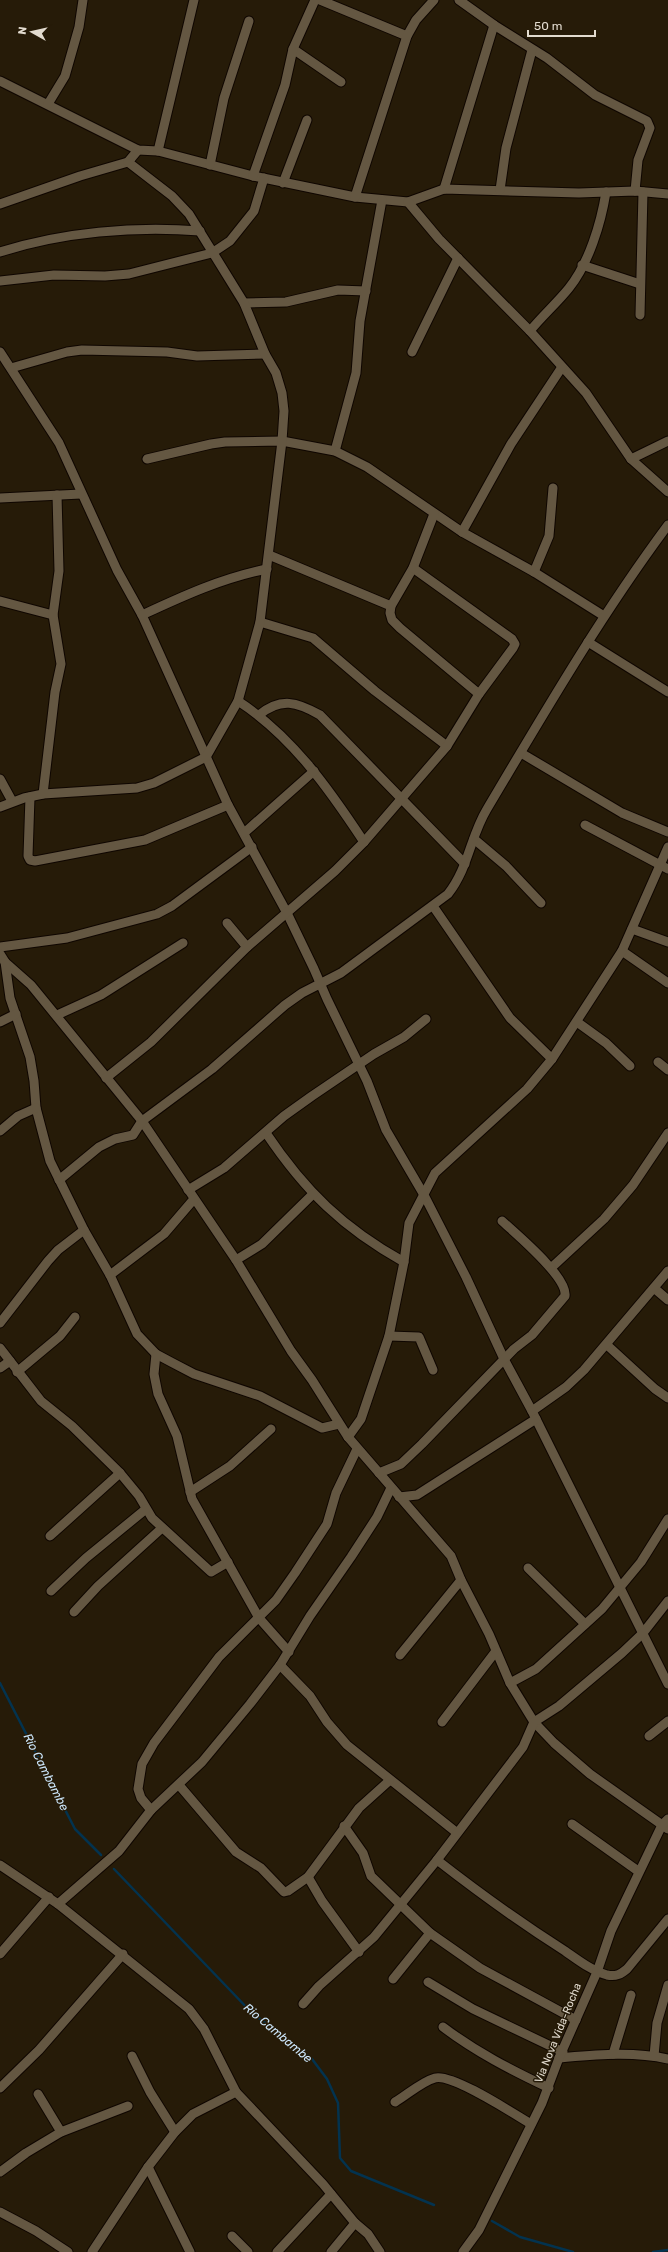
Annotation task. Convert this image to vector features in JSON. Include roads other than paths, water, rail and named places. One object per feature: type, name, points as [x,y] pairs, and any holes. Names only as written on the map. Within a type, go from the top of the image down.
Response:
[{"type":"street","points":[[48,104],[65,76],[79,27],[83,0]]},
{"type":"street","points":[[158,151],[194,0]]},
{"type":"street","points":[[253,176],[285,85],[293,49],[315,0]]},
{"type":"street","points":[[320,0],[407,36]]},
{"type":"street","points":[[458,0],[532,50],[547,58],[595,95],[614,106],[647,121],[650,128],[638,160],[640,315]]},
{"type":"street","points":[[355,197],[407,36],[416,20],[430,2]]},
{"type":"street","points":[[210,165],[224,98],[249,21]]},
{"type":"street","points":[[444,189],[494,25]]},
{"type":"street","points":[[293,49],[341,82]]},
{"type":"street","points":[[500,190],[506,148],[532,50]]},
{"type":"street","points":[[0,81],[138,150],[158,151],[253,176],[355,197],[408,202],[444,189],[606,192],[639,191],[668,194]]},
{"type":"street","points":[[283,183],[307,120]]},
{"type":"street","points":[[0,204],[80,176],[128,162],[138,150]]},
{"type":"street","points":[[0,807],[12,801],[43,794],[137,788],[154,783],[206,756],[238,701],[260,622],[282,442],[284,411],[282,393],[276,373],[265,354],[244,302],[189,214],[172,196],[128,162]]},
{"type":"street","points":[[0,281],[54,275],[105,276],[130,274],[212,253],[230,241],[250,217],[254,211],[264,178]]},
{"type":"street","points":[[530,331],[547,310],[570,288],[601,222],[606,192]]},
{"type":"street","points":[[335,452],[356,373],[360,321],[382,200]]},
{"type":"street","points":[[408,202],[458,258],[530,331],[586,393],[631,459],[668,492]]},
{"type":"street","points":[[0,252],[84,234],[156,229],[200,231]]},
{"type":"street","points":[[412,352],[458,258]]},
{"type":"street","points":[[582,265],[640,284]]},
{"type":"street","points":[[244,302],[286,302],[338,290],[366,291]]},
{"type":"street","points":[[11,368],[66,352],[82,350],[160,352],[197,356],[265,354]]},
{"type":"street","points":[[0,352],[59,443],[117,570],[142,615],[228,805],[287,913],[368,1081],[386,1130],[424,1195],[504,1360],[534,1415],[668,1684]]},
{"type":"street","points":[[462,532],[512,444],[562,367]]},
{"type":"street","points":[[631,459],[668,441]]},
{"type":"street","points":[[147,459],[211,444],[282,442],[335,452],[367,467],[462,532],[534,572],[604,616]]},
{"type":"street","points":[[534,572],[549,536],[553,488]]},
{"type":"street","points":[[0,498],[81,494]]},
{"type":"street","points":[[43,794],[55,692],[61,664],[53,615],[59,570],[57,495]]},
{"type":"street","points":[[434,514],[413,568],[391,606],[390,613],[392,620],[400,628],[479,694]]},
{"type":"street","points":[[59,1180],[103,1145],[115,1139],[133,1134],[142,1121],[212,1069],[284,1005],[302,993],[341,973],[412,918],[433,906],[448,894],[459,879],[486,811],[604,616],[668,525]]},
{"type":"street","points":[[269,555],[391,606]]},
{"type":"street","points":[[106,1078],[184,1011],[247,947],[287,913],[364,842],[402,800],[447,746],[479,694],[513,648],[515,644],[512,639],[413,568]]},
{"type":"street","points":[[142,615],[200,588],[245,574],[267,570]]},
{"type":"street","points":[[0,601],[53,615]]},
{"type":"street","points":[[260,622],[313,638],[374,691],[447,746]]},
{"type":"street","points":[[588,642],[668,692]]},
{"type":"street","points":[[238,701],[259,715],[314,771],[328,788],[364,842]]},
{"type":"street","points":[[259,715],[277,704],[290,703],[303,706],[320,715],[465,864]]},
{"type":"street","points":[[521,753],[622,813],[668,832]]},
{"type":"street","points":[[244,833],[314,771]]},
{"type":"street","points":[[0,779],[12,801]]},
{"type":"street","points":[[30,796],[28,856],[30,860],[35,862],[146,840],[228,805]]},
{"type":"street","points":[[585,825],[664,868]]},
{"type":"street","points":[[474,839],[506,866],[541,903]]},
{"type":"street","points":[[0,947],[67,938],[157,914],[172,906],[252,847]]},
{"type":"street","points":[[348,1437],[361,1419],[389,1336],[404,1262],[409,1223],[424,1195],[439,1168],[527,1089],[552,1059],[622,952],[632,929],[664,868],[668,847]]},
{"type":"street","points":[[433,906],[510,1018],[552,1059]]},
{"type":"street","points":[[227,923],[247,947]]},
{"type":"street","points":[[632,929],[668,942]]},
{"type":"street","points":[[57,1015],[101,995],[183,942]]},
{"type":"street","points":[[622,952],[668,983]]},
{"type":"street","points":[[0,954],[5,962],[31,985],[57,1015],[142,1121],[236,1260],[348,1437],[390,1488],[451,1556],[461,1580],[489,1634],[510,1683],[534,1722],[554,1743],[590,1774],[666,1824]]},
{"type":"street","points":[[5,962],[10,998],[30,1057],[36,1108],[50,1161],[84,1230],[110,1275],[137,1334],[156,1354],[194,1374],[260,1396],[322,1428],[339,1424]]},
{"type":"street","points":[[0,1022],[16,1014]]},
{"type":"street","points":[[188,1190],[224,1168],[284,1116],[359,1064],[404,1037],[426,1020]]},
{"type":"street","points":[[577,1022],[606,1043],[630,1066]]},
{"type":"street","points":[[658,1062],[668,1070]]},
{"type":"street","points":[[0,1131],[18,1116],[36,1108]]},
{"type":"street","points":[[266,1133],[287,1164],[313,1194],[357,1234],[404,1262]]},
{"type":"street","points":[[551,1268],[604,1219],[633,1185],[668,1133]]},
{"type":"street","points":[[236,1260],[262,1244],[313,1194]]},
{"type":"street","points":[[110,1275],[164,1234],[194,1198]]},
{"type":"street","points":[[379,1474],[401,1464],[504,1360],[532,1335],[564,1296],[564,1288],[551,1268],[502,1221]]},
{"type":"street","points":[[0,1323],[48,1261],[58,1250],[84,1230]]},
{"type":"street","points":[[399,1497],[417,1495],[534,1415],[566,1387],[607,1345],[668,1271]]},
{"type":"street","points":[[654,1288],[668,1300]]},
{"type":"street","points":[[17,1372],[48,1347],[75,1317]]},
{"type":"street","points":[[389,1336],[419,1337],[433,1370]]},
{"type":"street","points":[[607,1345],[655,1389],[668,1398]]},
{"type":"street","points":[[0,1348],[17,1372],[41,1401],[72,1426],[120,1473],[162,1528],[210,1572],[228,1562]]},
{"type":"street","points":[[156,1354],[154,1365],[157,1388],[177,1436],[190,1492],[259,1618],[289,1652]]},
{"type":"street","points":[[0,1368],[10,1361]]},
{"type":"street","points":[[190,1492],[230,1466],[272,1429]]},
{"type":"street","points":[[151,1810],[141,1798],[138,1788],[142,1764],[154,1743],[219,1657],[276,1600],[327,1524],[336,1493],[358,1449]]},
{"type":"street","points":[[50,1536],[120,1473]]},
{"type":"street","points":[[58,1904],[119,1852],[151,1810],[202,1762],[280,1665],[377,1517],[390,1488]]},
{"type":"street","points":[[51,1591],[97,1548],[146,1509]]},
{"type":"street","points":[[510,1683],[536,1669],[585,1624],[621,1588],[641,1562],[668,1519]]},
{"type":"street","points":[[74,1612],[98,1586],[162,1528]]},
{"type":"street","points":[[528,1568],[585,1624]]},
{"type":"street","points":[[400,1655],[461,1580]]},
{"type":"street","points":[[303,2004],[319,1986],[359,1952],[400,1906],[523,1747],[534,1722],[559,1706],[643,1633],[668,1601]]},
{"type":"street","points":[[442,1722],[496,1651]]},
{"type":"street","points":[[280,1665],[310,1696],[327,1722],[347,1745],[456,1832]]},
{"type":"street","points":[[649,1736],[668,1721]]},
{"type":"street","points":[[179,1785],[236,1852],[262,1868],[284,1892],[288,1891],[308,1877],[344,1826],[359,1808],[389,1780]]},
{"type":"street","points":[[572,1824],[638,1872]]},
{"type":"street","name":"Via Nova Vida-Rocha","points":[[463,2252],[479,2230],[532,2124],[549,2088],[561,2055],[597,1972],[611,1931],[638,1872],[666,1824]]},
{"type":"street","points":[[344,1826],[363,1853],[371,1876],[400,1906],[430,1933],[480,1968],[576,2020]]},
{"type":"street","points":[[437,1860],[481,1894],[597,1972],[609,1976],[621,1974],[668,1919]]},
{"type":"street","points":[[1,1866],[49,1897],[123,1954],[189,2009],[212,2043],[236,2092],[331,2194],[355,2223],[368,2234],[380,2252]]},
{"type":"street","points":[[308,1877],[322,1901],[359,1952]]},
{"type":"street","points":[[0,1954],[49,1897]]},
{"type":"street","points":[[393,1979],[430,1933]]},
{"type":"street","points":[[0,2088],[38,2050],[123,1954]]},
{"type":"street","points":[[428,1982],[473,2009],[561,2055],[613,2054],[654,2056],[668,2059]]},
{"type":"street","points":[[654,2056],[657,2023],[668,1985]]},
{"type":"street","points":[[613,2054],[631,1995]]},
{"type":"street","points":[[443,2027],[465,2044],[504,2067],[549,2088]]},
{"type":"street","points":[[132,2056],[150,2092],[175,2132]]},
{"type":"street","points":[[395,2102],[434,2078],[444,2077],[485,2097],[532,2124]]},
{"type":"street","points":[[92,2252],[148,2167],[175,2132],[193,2114],[236,2092]]},
{"type":"street","points":[[38,2094],[61,2132]]},
{"type":"street","points":[[0,2172],[26,2153],[61,2132],[128,2106]]},
{"type":"street","points":[[148,2167],[190,2252]]},
{"type":"street","points":[[277,2252],[331,2194]]},
{"type":"street","points":[[0,2212],[36,2231],[68,2252]]},
{"type":"street","points":[[331,2252],[355,2223]]},
{"type":"street","points":[[232,2236],[248,2252]]},
{"type":"waterway","name":"Rio Cambambe","points":[[0,1683],[75,1829],[101,1855]]},
{"type":"waterway","name":"Rio Cambambe","points":[[114,1869],[251,2012],[312,2059],[327,2079],[338,2103],[340,2158],[351,2171],[434,2205]]},
{"type":"waterway","name":"Rio Cambambe","points":[[492,2221],[520,2237],[573,2252]]},
{"type":"waterway","name":"Rio Cambambe","points":[[653,2252],[668,2250]]}]
